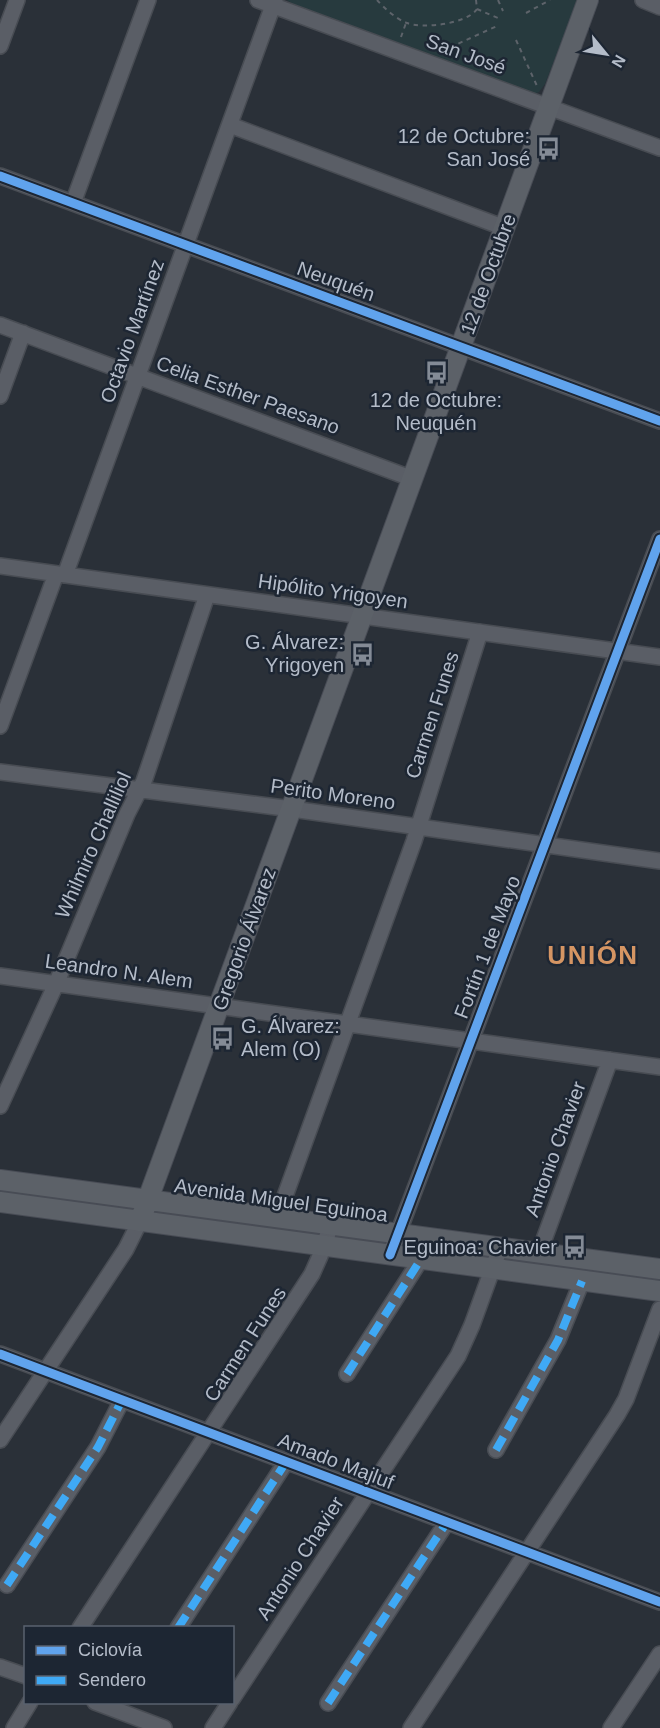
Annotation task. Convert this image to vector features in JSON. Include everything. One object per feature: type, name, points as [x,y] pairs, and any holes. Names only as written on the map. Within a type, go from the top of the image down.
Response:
[{"type":"main road","name":"12 de Octubre","points":[[363,616],[588,0]]},
{"type":"main road","name":"Gregorio Álvarez","points":[[140,1221],[363,616]]},
{"type":"main road","name":"Avenida Miguel Eguinoa","points":[[0,1180],[660,1269]]},
{"type":"main road","name":"Avenida Miguel Eguinoa","points":[[0,1202],[660,1291]]},
{"type":"street","points":[[0,46],[17,0]]},
{"type":"street","points":[[73,203],[148,0]]},
{"type":"street","name":"San José","points":[[258,0],[274,3],[660,148]]},
{"type":"street","points":[[643,0],[660,7]]},
{"type":"street","name":"Octavio Martínez","points":[[0,726],[138,376],[274,3]]},
{"type":"street","points":[[230,125],[505,228]]},
{"type":"street","name":"Neuquén","points":[[0,176],[660,421]]},
{"type":"street","name":"Celia Esther Paesano","points":[[0,325],[413,478]]},
{"type":"street","points":[[0,396],[23,333]]},
{"type":"street","name":"Fortín 1 de Mayo","points":[[390,1255],[660,539]]},
{"type":"street","name":"Hipólito Yrigoyen","points":[[0,566],[660,657]]},
{"type":"street","name":"Whilmiro Challiliol","points":[[0,1106],[56,984],[127,814],[149,769],[207,595]]},
{"type":"street","name":"Carmen Funes","points":[[277,1218],[418,827],[480,632]]},
{"type":"street","name":"Perito Moreno","points":[[0,772],[292,809],[660,861]]},
{"type":"street","name":"Leandro N. Alem","points":[[0,976],[660,1067]]},
{"type":"street","name":"Antonio Chavier","points":[[539,1253],[610,1060]]},
{"type":"street","name":"Gregorio Álvarez","points":[[0,1440],[126,1249],[140,1221]]},
{"type":"street","name":"Carmen Funes","points":[[81,1626],[312,1274],[331,1225]]},
{"type":"street","name":"Antonio Chavier","points":[[234,1696],[458,1356],[472,1325],[500,1248]]},
{"type":"street","points":[[347,1374],[421,1259]]},
{"type":"street","points":[[496,1450],[553,1349],[582,1281]]},
{"type":"street","points":[[411,1728],[617,1415],[660,1310]]},
{"type":"street","name":"Amado Majluf","points":[[0,1354],[660,1602]]},
{"type":"street","points":[[8,1585],[98,1447],[122,1400]]},
{"type":"street","points":[[179,1626],[286,1462]]},
{"type":"street","points":[[328,1703],[447,1522]]},
{"type":"street","points":[[611,1728],[660,1654]]},
{"type":"street","points":[[0,1667],[24,1675]]},
{"type":"street","points":[[14,1728],[29,1704]]},
{"type":"street","points":[[100,1704],[164,1728]]},
{"type":"street","name":"Antonio Chavier","points":[[213,1728],[229,1704]]},
{"type":"path","points":[[377,0],[406,23],[417,25],[454,22],[467,18],[477,9],[476,0]]},
{"type":"path","points":[[498,0],[503,11]]},
{"type":"path","points":[[525,13],[550,0]]},
{"type":"path","points":[[477,9],[498,18]]},
{"type":"path","points":[[400,39],[406,23]]},
{"type":"path","points":[[449,57],[438,53],[497,26]]},
{"type":"path","points":[[516,40],[539,87],[532,87]]},
{"type":"green space","points":[[287,0],[578,0],[545,84],[539,92],[534,94]]},
{"type":"marked path","points":[[347,1374],[421,1259]]},
{"type":"marked path","points":[[496,1450],[558,1340],[582,1281]]},
{"type":"marked path","points":[[7,1585],[98,1447],[122,1400]]},
{"type":"marked path","points":[[179,1626],[286,1462]]},
{"type":"marked path","points":[[328,1703],[447,1522]]},
{"type":"cycle path","points":[[0,176],[660,421]]},
{"type":"cycle path","points":[[390,1255],[660,539]]},
{"type":"cycle path","points":[[0,1354],[660,1602]]},
{"type":"place","name":"12 de Octubre: San José","points":[[548,148]]},
{"type":"place","name":"12 de Octubre: Neuquén","points":[[436,372]]},
{"type":"place","name":"G. Álvarez: Yrigoyen","points":[[362,654]]},
{"type":"place","name":"G. Álvarez: Alem (O)","points":[[223,1038]]},
{"type":"place","name":"Eguinoa: Chavier","points":[[575,1247]]},
{"type":"district","name":"UNIÓN","points":[[593,955]]}]
